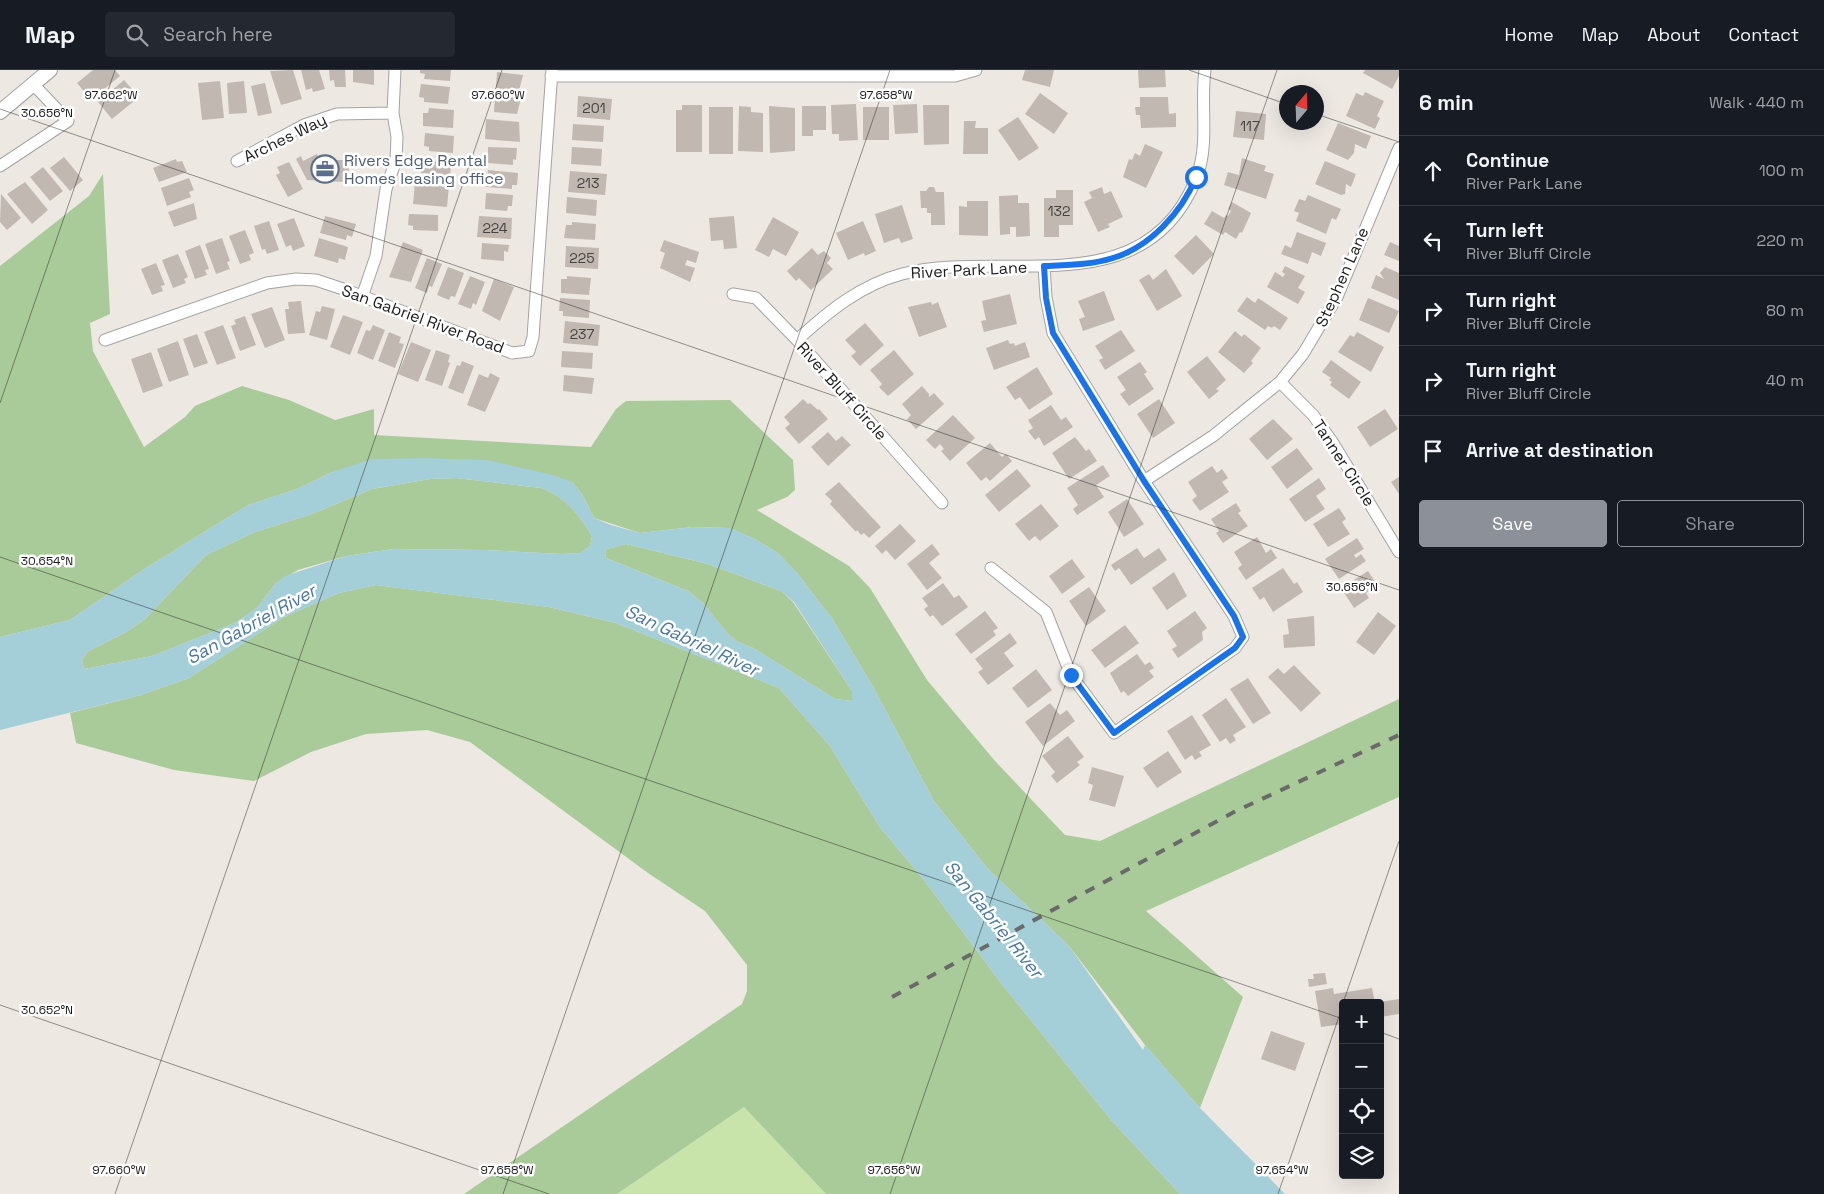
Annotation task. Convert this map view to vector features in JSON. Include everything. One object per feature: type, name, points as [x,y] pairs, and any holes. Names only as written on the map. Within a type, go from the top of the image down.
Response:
[{"type":"street","points":[[0,112],[50,70]]},
{"type":"street","points":[[362,297],[376,256],[386,189],[396,160],[397,137],[393,113],[396,70]]},
{"type":"street","points":[[552,73],[955,76],[976,70]]},
{"type":"street","name":"River Park Lane","points":[[796,340],[843,301],[868,286],[902,274],[951,268],[1079,264],[1114,258],[1141,244],[1169,221],[1196,179],[1202,155],[1206,70]]},
{"type":"street","name":"San Gabriel River Road","points":[[105,340],[267,283],[296,279],[316,280],[500,349],[512,352],[529,351],[533,337],[552,73]]},
{"type":"street","points":[[0,166],[68,121],[33,84]]},
{"type":"street","name":"Arches Way","points":[[237,161],[304,125],[337,114],[393,113]]},
{"type":"street","name":"Stephen Lane","points":[[1144,481],[1213,436],[1280,382],[1303,354],[1337,297],[1399,148]]},
{"type":"street","points":[[991,568],[1046,612],[1071,675],[1114,733],[1235,648],[1243,637],[1234,616],[1144,481],[1053,333],[1046,298],[1044,266]]},
{"type":"street","name":"River Bluff Circle","points":[[733,294],[756,298],[942,503]]},
{"type":"street","name":"Tanner Circle","points":[[1280,382],[1313,415],[1333,442],[1399,552]]},
{"type":"green space","points":[[103,174],[110,314],[90,323],[93,351],[144,447],[185,417],[195,406],[242,386],[289,400],[335,420],[374,409],[374,435],[591,447],[616,409],[626,401],[730,400],[793,460],[795,490],[787,497],[757,510],[849,566],[870,588],[927,680],[995,761],[1065,835],[1100,841],[1399,699],[1399,797],[1146,911],[1243,997],[1200,1108],[1145,1045],[1069,946],[988,869],[934,801],[872,685],[833,620],[798,574],[778,553],[755,539],[729,528],[692,527],[640,533],[594,518],[582,494],[572,482],[332,472],[297,489],[248,505],[146,568],[70,620],[0,637],[0,266],[89,196]]},
{"type":"green space","points":[[456,478],[541,488],[549,491],[571,507],[582,521],[592,536],[590,546],[580,553],[562,554],[485,550],[393,549],[346,556],[298,570],[276,583],[258,607],[235,623],[152,656],[84,669],[82,660],[87,652],[128,631],[145,619],[206,555],[255,532],[312,514],[372,489],[430,479]]},
{"type":"green space","points":[[626,544],[708,564],[781,591],[793,602],[852,691],[852,701],[835,699],[753,648],[738,642],[727,633],[703,603],[688,591],[606,558],[605,553],[607,549]]},
{"type":"green space","points":[[376,585],[549,607],[616,623],[779,688],[830,746],[879,826],[924,880],[1001,983],[1112,1121],[1180,1194],[826,1194],[744,1107],[617,1194],[464,1194],[742,1004],[747,991],[747,965],[705,911],[648,873],[470,742],[427,730],[366,734],[311,752],[254,781],[174,770],[76,743],[70,713],[141,695],[189,678],[284,617],[339,593]]},
{"type":"green space","points":[[744,1107],[826,1194],[617,1194]]},
{"type":"water","name":"San Gabriel River","points":[[372,459],[487,460],[553,475],[572,482],[582,494],[594,518],[611,525],[640,533],[692,527],[729,528],[755,539],[778,553],[798,574],[833,620],[872,685],[934,801],[988,869],[1069,946],[1143,1050],[1145,1045],[1200,1108],[1285,1194],[1180,1194],[1112,1121],[1001,983],[924,880],[879,826],[830,746],[779,688],[616,623],[549,607],[376,585],[339,593],[284,617],[189,678],[141,695],[0,730],[0,637],[70,620],[146,568],[248,505],[297,489],[332,472]],"holes":[[[456,478],[541,488],[549,491],[571,507],[582,521],[592,536],[590,546],[580,553],[562,554],[485,550],[393,549],[346,556],[285,576],[276,583],[258,607],[235,623],[152,656],[84,669],[82,660],[87,652],[128,631],[145,619],[206,555],[255,532],[312,514],[372,489],[430,479]],[[626,544],[708,564],[781,591],[794,602],[852,691],[852,701],[835,699],[753,648],[738,642],[727,633],[703,603],[688,591],[606,558],[605,553],[607,549]]]},
{"type":"building","points":[[93,70],[115,70],[120,76],[91,100],[77,83]]},
{"type":"building","points":[[293,70],[302,99],[281,105],[270,71]]},
{"type":"building","points":[[301,70],[319,70],[325,89],[313,92],[312,88],[306,90]]},
{"type":"building","points":[[329,70],[345,70],[346,87],[335,87],[334,80],[330,81]]},
{"type":"building","points":[[353,70],[374,70],[374,85],[353,82]]},
{"type":"building","points":[[420,70],[451,70],[450,81],[424,79],[425,74],[420,73]]},
{"type":"building","points":[[1025,70],[1054,70],[1050,87],[1022,80]]},
{"type":"building","points":[[1138,70],[1165,70],[1166,87],[1139,88]]},
{"type":"building","points":[[1365,70],[1399,70],[1399,76],[1392,89],[1363,73]]},
{"type":"building","points":[[497,72],[523,75],[519,91],[496,88]]},
{"type":"building","points":[[124,80],[139,97],[112,119],[98,102]]},
{"type":"building","points":[[220,81],[224,118],[202,120],[198,83]]},
{"type":"building","points":[[244,81],[247,113],[229,114],[227,83]]},
{"type":"building","points":[[265,83],[272,113],[258,116],[251,86]]},
{"type":"building","points":[[421,84],[450,87],[448,104],[424,102],[424,98],[419,97]]},
{"type":"building","points":[[1365,92],[1384,101],[1377,116],[1380,118],[1375,129],[1346,116],[1356,93],[1363,96]]},
{"type":"building","points":[[1040,93],[1068,113],[1054,134],[1025,114]]},
{"type":"building","points":[[495,96],[521,98],[517,114],[494,112]]},
{"type":"building","points":[[578,96],[612,99],[610,120],[577,117]]},
{"type":"building","points":[[1140,97],[1168,97],[1169,114],[1176,113],[1176,127],[1141,128],[1140,115],[1136,115],[1135,107],[1140,107]]},
{"type":"building","points":[[856,104],[858,140],[839,141],[839,134],[832,134],[831,105]]},
{"type":"building","points":[[917,104],[918,133],[895,134],[893,105]]},
{"type":"building","points":[[682,105],[702,105],[702,152],[676,152],[676,110],[682,110]]},
{"type":"building","points":[[923,105],[949,105],[949,144],[924,145]]},
{"type":"building","points":[[739,106],[751,107],[751,112],[763,113],[763,152],[738,151]]},
{"type":"building","points":[[769,106],[795,108],[795,151],[770,153]]},
{"type":"building","points":[[802,106],[826,106],[826,130],[813,130],[813,136],[802,136]]},
{"type":"building","points":[[709,107],[733,107],[733,154],[709,154]]},
{"type":"building","points":[[863,107],[889,107],[889,140],[863,140]]},
{"type":"building","points":[[429,108],[454,110],[453,128],[423,126],[423,113],[428,113]]},
{"type":"building","points":[[1236,111],[1266,114],[1264,140],[1233,137]]},
{"type":"building","points":[[1018,117],[1039,148],[1019,161],[998,130]]},
{"type":"building","points":[[486,119],[519,122],[520,142],[485,139]]},
{"type":"building","points":[[964,121],[976,121],[975,128],[988,128],[988,154],[963,154]]},
{"type":"building","points":[[1338,123],[1371,136],[1366,149],[1355,144],[1354,153],[1348,160],[1326,150]]},
{"type":"building","points":[[573,124],[604,126],[603,142],[572,140]]},
{"type":"building","points":[[425,133],[454,136],[453,153],[429,151],[429,147],[424,146]]},
{"type":"building","points":[[1145,144],[1163,152],[1146,188],[1123,177],[1129,159],[1132,160],[1135,153],[1140,156]]},
{"type":"building","points":[[488,147],[517,148],[516,160],[513,159],[513,165],[488,163]]},
{"type":"building","points":[[572,147],[602,149],[601,166],[571,164]]},
{"type":"building","name":"Rivers Edge Rental Homes leasing office","points":[[317,154],[320,160],[348,160],[349,177],[345,177],[344,182],[307,180],[296,159],[301,156],[303,161]]},
{"type":"building","points":[[64,157],[83,180],[70,191],[50,168]]},
{"type":"building","points":[[1242,158],[1266,166],[1264,171],[1274,174],[1266,199],[1224,185],[1228,172],[1239,175]]},
{"type":"building","points":[[176,159],[177,162],[182,161],[187,172],[159,182],[153,168]]},
{"type":"building","points":[[422,160],[451,162],[450,179],[425,177],[426,173],[421,173]]},
{"type":"building","points":[[1325,161],[1356,174],[1351,187],[1346,184],[1345,194],[1341,195],[1315,184]]},
{"type":"building","points":[[289,162],[303,189],[288,197],[276,175],[280,173],[277,167]]},
{"type":"building","points":[[43,167],[63,191],[50,201],[30,177]]},
{"type":"building","points":[[488,170],[518,173],[517,185],[512,185],[512,189],[486,187]]},
{"type":"building","points":[[570,171],[607,174],[605,195],[568,192]]},
{"type":"building","points":[[189,178],[194,190],[189,192],[191,197],[167,206],[161,188]]},
{"type":"building","points":[[25,182],[48,210],[32,224],[7,194]]},
{"type":"building","points":[[415,183],[449,186],[447,207],[413,204]]},
{"type":"building","points":[[929,187],[934,187],[936,192],[944,192],[945,225],[931,225],[931,213],[927,213],[927,208],[921,208],[920,191],[926,191]]},
{"type":"building","points":[[1102,187],[1104,194],[1111,191],[1123,217],[1108,224],[1110,227],[1098,232],[1084,202],[1092,198],[1089,192]]},
{"type":"building","points":[[1056,190],[1073,190],[1073,225],[1059,225],[1059,237],[1044,237],[1044,198],[1056,198]]},
{"type":"building","points":[[486,193],[513,195],[512,206],[508,206],[507,211],[485,209]]},
{"type":"building","points":[[1,194],[21,218],[7,230],[0,222]]},
{"type":"building","points":[[1018,195],[1018,203],[1029,203],[1030,236],[1016,237],[1016,227],[1010,227],[1010,234],[1000,235],[999,196]]},
{"type":"building","points":[[1308,195],[1341,209],[1336,220],[1332,218],[1326,234],[1296,221],[1299,213],[1294,211],[1299,199],[1305,201]]},
{"type":"building","points":[[567,197],[597,200],[596,216],[566,213]]},
{"type":"building","points":[[967,201],[988,201],[988,236],[959,235],[959,206],[967,207]]},
{"type":"building","points":[[1232,202],[1251,213],[1242,233],[1240,232],[1236,239],[1225,232],[1223,235],[1204,224],[1212,211],[1224,218],[1226,215],[1228,216],[1231,211],[1228,209]]},
{"type":"building","points":[[194,203],[197,219],[174,227],[168,212]]},
{"type":"building","points":[[902,205],[913,239],[901,243],[899,238],[884,243],[875,214]]},
{"type":"building","points":[[409,214],[438,215],[438,231],[413,230],[413,226],[408,225]]},
{"type":"building","points":[[325,216],[356,224],[352,237],[347,235],[346,240],[320,233]]},
{"type":"building","points":[[479,216],[512,218],[511,239],[477,237]]},
{"type":"building","points":[[734,216],[737,248],[724,249],[723,240],[711,241],[709,218]]},
{"type":"building","points":[[773,217],[799,232],[786,256],[773,249],[769,257],[755,250]]},
{"type":"building","points":[[294,218],[305,246],[293,251],[291,245],[286,247],[277,224]]},
{"type":"building","points":[[269,221],[279,250],[267,254],[265,249],[262,250],[254,226]]},
{"type":"building","points":[[863,221],[876,251],[865,256],[864,253],[848,260],[836,233]]},
{"type":"building","points":[[572,222],[596,224],[595,240],[564,238],[566,225],[572,225]]},
{"type":"building","points":[[245,230],[254,253],[249,255],[251,260],[240,264],[229,236]]},
{"type":"building","points":[[1297,232],[1326,243],[1321,256],[1312,252],[1308,264],[1281,254],[1285,245],[1291,248]]},
{"type":"building","points":[[1196,235],[1214,254],[1193,275],[1174,256]]},
{"type":"building","points":[[222,238],[230,261],[227,262],[230,269],[216,274],[205,244]]},
{"type":"building","points":[[319,238],[348,247],[345,260],[339,258],[338,263],[314,256]]},
{"type":"building","points":[[664,240],[699,252],[696,263],[687,260],[685,265],[695,268],[690,282],[660,268],[665,253],[660,251]]},
{"type":"building","points":[[403,242],[423,250],[411,282],[389,277]]},
{"type":"building","points":[[1390,242],[1399,246],[1399,261],[1384,255]]},
{"type":"building","points":[[482,243],[509,245],[508,252],[504,251],[504,261],[481,259]]},
{"type":"building","points":[[200,245],[209,269],[205,270],[207,275],[195,279],[185,251]]},
{"type":"building","points":[[566,246],[599,248],[598,269],[565,267]]},
{"type":"building","points":[[812,248],[818,255],[824,251],[831,258],[827,263],[833,269],[811,290],[799,278],[796,281],[787,271]]},
{"type":"building","points":[[178,254],[188,277],[184,279],[186,283],[173,288],[162,260]]},
{"type":"building","points":[[427,258],[442,264],[432,287],[429,286],[427,293],[415,288]]},
{"type":"building","points":[[156,263],[165,285],[161,286],[163,291],[152,295],[141,269]]},
{"type":"building","points":[[1285,266],[1305,276],[1298,288],[1305,292],[1298,304],[1267,287],[1275,272],[1283,277],[1285,274],[1282,272]]},
{"type":"building","points":[[448,267],[464,273],[455,297],[451,296],[449,300],[437,295]]},
{"type":"building","points":[[1385,267],[1399,273],[1399,300],[1371,288],[1376,275],[1384,279],[1380,273]]},
{"type":"building","points":[[1166,269],[1182,296],[1157,311],[1139,280],[1149,274],[1153,280]]},
{"type":"building","points":[[470,276],[485,282],[476,305],[473,303],[471,309],[458,304]]},
{"type":"building","points":[[567,276],[591,278],[589,295],[561,293],[561,279],[567,279]]},
{"type":"building","points":[[494,279],[514,287],[500,321],[482,311]]},
{"type":"building","points":[[1104,291],[1115,320],[1083,331],[1079,319],[1085,317],[1078,301]]},
{"type":"building","points":[[1010,294],[1017,324],[984,332],[981,321],[986,320],[982,301]]},
{"type":"building","points":[[1247,297],[1255,303],[1258,298],[1288,318],[1280,330],[1274,326],[1272,328],[1268,326],[1265,330],[1237,311]]},
{"type":"building","points":[[560,298],[590,300],[589,318],[563,316],[563,311],[559,311]]},
{"type":"building","points":[[1368,298],[1399,311],[1389,333],[1359,320]]},
{"type":"building","points":[[301,301],[305,333],[288,334],[285,309],[289,309],[288,302]]},
{"type":"building","points":[[931,302],[932,305],[938,302],[947,327],[919,337],[908,307]]},
{"type":"building","points":[[322,306],[335,309],[327,340],[309,335],[316,311],[320,312]]},
{"type":"building","points":[[272,307],[285,340],[265,348],[251,314]]},
{"type":"building","points":[[343,315],[363,322],[350,355],[330,347]]},
{"type":"building","points":[[245,316],[256,345],[240,351],[231,326],[236,324],[234,320]]},
{"type":"building","points":[[565,321],[600,325],[598,346],[563,343]]},
{"type":"building","points":[[865,323],[884,345],[860,366],[851,356],[856,352],[845,340]]},
{"type":"building","points":[[223,325],[236,358],[217,365],[204,332]]},
{"type":"building","points":[[373,325],[385,330],[373,360],[357,353],[366,330],[370,331]]},
{"type":"building","points":[[1121,330],[1135,351],[1105,370],[1099,360],[1103,358],[1095,346]]},
{"type":"building","points":[[1235,331],[1242,337],[1244,334],[1261,348],[1251,361],[1253,363],[1244,373],[1218,352]]},
{"type":"building","points":[[389,332],[401,337],[399,343],[404,344],[395,368],[378,361]]},
{"type":"building","points":[[1357,332],[1384,347],[1371,372],[1338,352],[1350,335],[1354,337]]},
{"type":"building","points":[[197,334],[208,363],[194,368],[183,339]]},
{"type":"building","points":[[1008,340],[1010,344],[1014,343],[1015,346],[1025,342],[1030,357],[994,370],[986,348]]},
{"type":"building","points":[[178,341],[189,375],[169,382],[157,349]]},
{"type":"building","points":[[411,342],[431,350],[418,382],[398,374]]},
{"type":"building","points":[[436,350],[450,355],[448,362],[450,363],[442,386],[425,380]]},
{"type":"building","points":[[894,350],[914,374],[888,396],[879,387],[882,384],[870,370]]},
{"type":"building","points":[[562,351],[593,353],[592,369],[561,367]]},
{"type":"building","points":[[151,352],[163,386],[143,393],[131,359]]},
{"type":"building","points":[[1207,356],[1226,380],[1216,389],[1219,391],[1209,399],[1187,372]]},
{"type":"building","points":[[1331,360],[1361,382],[1349,399],[1330,385],[1332,382],[1329,380],[1331,378],[1322,372]]},
{"type":"building","points":[[462,361],[474,366],[463,394],[448,388],[457,365],[460,366]]},
{"type":"building","points":[[1140,362],[1147,372],[1144,374],[1154,389],[1129,406],[1120,394],[1126,390],[1117,377]]},
{"type":"building","points":[[1037,367],[1053,394],[1029,410],[1020,397],[1015,400],[1006,387]]},
{"type":"building","points":[[490,373],[500,378],[485,412],[467,405],[479,374],[488,378]]},
{"type":"building","points":[[564,375],[594,378],[592,394],[563,391]]},
{"type":"building","points":[[922,386],[929,394],[929,397],[934,393],[944,404],[916,429],[907,419],[911,415],[902,404]]},
{"type":"building","points":[[803,399],[808,404],[810,403],[819,409],[828,419],[799,444],[785,428],[790,424],[784,417]]},
{"type":"building","points":[[1159,399],[1175,423],[1153,438],[1137,414]]},
{"type":"building","points":[[1051,405],[1061,420],[1066,417],[1073,427],[1044,446],[1039,437],[1035,440],[1028,431],[1033,428],[1028,420]]},
{"type":"building","points":[[1385,409],[1398,429],[1370,447],[1357,427]]},
{"type":"building","points":[[953,415],[975,438],[950,461],[941,451],[944,449],[940,444],[935,449],[926,440]]},
{"type":"building","points":[[1273,419],[1293,439],[1267,460],[1249,439]]},
{"type":"building","points":[[828,432],[836,441],[842,436],[851,445],[828,466],[811,447]]},
{"type":"building","points":[[1075,437],[1086,451],[1089,449],[1097,461],[1069,479],[1052,453]]},
{"type":"building","points":[[990,443],[1002,457],[1006,454],[1012,461],[990,481],[986,477],[981,481],[966,463]]},
{"type":"building","points":[[1297,448],[1313,469],[1287,489],[1271,467]]},
{"type":"building","points":[[1103,465],[1110,476],[1096,485],[1104,497],[1077,515],[1073,509],[1078,505],[1067,488]]},
{"type":"building","points":[[1212,466],[1217,473],[1222,469],[1228,478],[1222,482],[1229,492],[1200,511],[1192,500],[1197,496],[1188,482]]},
{"type":"building","points":[[1017,469],[1031,486],[999,512],[985,495]]},
{"type":"building","points":[[1399,477],[1399,494],[1391,482]]},
{"type":"building","points":[[1319,478],[1326,489],[1316,496],[1325,509],[1305,522],[1289,499]]},
{"type":"building","points":[[839,482],[881,527],[869,538],[864,533],[861,535],[857,530],[856,532],[830,504],[832,501],[825,494]]},
{"type":"building","points":[[1127,499],[1144,524],[1124,537],[1108,512]]},
{"type":"building","points":[[1236,503],[1241,511],[1238,513],[1248,526],[1223,543],[1216,533],[1219,531],[1211,519]]},
{"type":"building","points":[[1041,504],[1059,526],[1040,541],[1035,536],[1029,541],[1015,524]]},
{"type":"building","points":[[1339,508],[1346,519],[1342,522],[1350,534],[1328,547],[1313,524]]},
{"type":"building","points":[[900,524],[916,541],[895,560],[886,550],[882,554],[875,546]]},
{"type":"building","points":[[1257,537],[1266,553],[1271,549],[1277,558],[1246,580],[1238,568],[1242,565],[1234,552]]},
{"type":"building","points":[[1357,538],[1364,549],[1354,555],[1356,558],[1361,554],[1366,561],[1339,579],[1325,559]]},
{"type":"building","points":[[932,544],[940,554],[929,563],[942,578],[927,590],[907,564]]},
{"type":"building","points":[[1137,548],[1144,558],[1159,548],[1167,560],[1131,585],[1119,568],[1115,571],[1111,565]]},
{"type":"building","points":[[1072,559],[1085,577],[1062,594],[1049,576]]},
{"type":"building","points":[[1283,568],[1294,584],[1297,582],[1303,592],[1273,612],[1264,597],[1260,600],[1252,588]]},
{"type":"building","points":[[1368,571],[1376,583],[1368,588],[1369,591],[1366,593],[1369,598],[1354,608],[1341,588]]},
{"type":"building","points":[[1174,572],[1187,596],[1167,610],[1152,588]]},
{"type":"building","points":[[943,583],[954,598],[959,595],[968,607],[942,626],[933,615],[930,617],[924,609],[928,606],[922,598]]},
{"type":"building","points":[[1089,587],[1106,611],[1086,626],[1069,601]]},
{"type":"building","points":[[985,611],[998,628],[993,631],[996,635],[971,654],[955,634]]},
{"type":"building","points":[[1195,611],[1207,628],[1202,632],[1203,640],[1178,658],[1172,649],[1177,646],[1167,631]]},
{"type":"building","points":[[1378,612],[1396,626],[1374,655],[1356,642]]},
{"type":"building","points":[[1314,616],[1315,646],[1284,648],[1283,635],[1289,634],[1287,619]]},
{"type":"building","points":[[1125,625],[1139,643],[1105,668],[1091,650]]},
{"type":"building","points":[[1010,633],[1017,643],[1004,653],[1014,666],[988,685],[978,672],[983,669],[975,659]]},
{"type":"building","points":[[1137,654],[1145,665],[1150,662],[1154,668],[1149,671],[1154,677],[1128,696],[1124,691],[1121,693],[1110,673]]},
{"type":"building","points":[[1294,665],[1321,693],[1301,712],[1268,677],[1278,668],[1284,674]]},
{"type":"building","points":[[1036,669],[1052,690],[1028,708],[1012,688]]},
{"type":"building","points":[[1248,678],[1271,713],[1253,724],[1230,689]]},
{"type":"building","points":[[1226,698],[1246,727],[1233,735],[1236,740],[1230,744],[1226,738],[1220,742],[1202,715]]},
{"type":"building","points":[[1050,703],[1060,715],[1067,710],[1075,721],[1043,746],[1025,722]]},
{"type":"building","points":[[1192,715],[1211,745],[1199,752],[1202,756],[1195,760],[1192,755],[1185,760],[1167,731]]},
{"type":"building","points":[[1068,736],[1084,757],[1077,762],[1080,765],[1057,783],[1051,776],[1055,772],[1042,756]]},
{"type":"building","points":[[1168,751],[1182,772],[1157,788],[1143,768]]},
{"type":"building","points":[[1092,767],[1124,776],[1115,807],[1089,800],[1093,785],[1088,783]]},
{"type":"building","points":[[1325,973],[1327,984],[1309,987],[1308,979],[1314,979],[1313,974]]},
{"type":"building","points":[[1333,988],[1334,994],[1372,988],[1374,999],[1339,999],[1339,1025],[1321,1027],[1315,991]]},
{"type":"building","points":[[1399,999],[1399,1014],[1384,1016],[1384,1001]]},
{"type":"building","points":[[1271,1031],[1305,1043],[1295,1071],[1261,1059]]},
{"type":"railway","points":[[892,997],[1234,812],[1399,735]]},
{"type":"place","name":"Rivers Edge Rental Homes leasing office","points":[[325,169]]},
{"type":"route","points":[[1071,675],[1114,733],[1235,648],[1243,637],[1234,616],[1144,481],[1053,333],[1046,298],[1044,266],[1079,264],[1114,258],[1131,251],[1169,221],[1196,177]]}]
